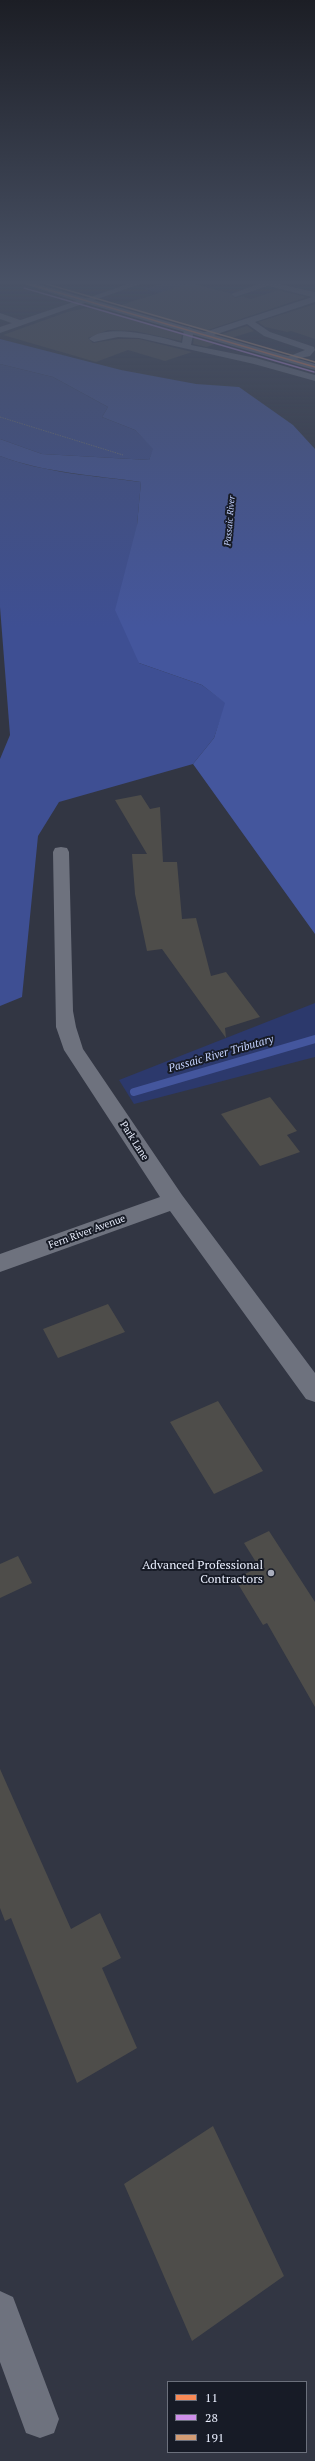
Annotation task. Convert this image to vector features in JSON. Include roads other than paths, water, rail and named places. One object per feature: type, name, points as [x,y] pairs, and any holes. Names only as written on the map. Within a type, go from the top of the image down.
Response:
[{"type":"street","name":"Park Lane","points":[[61,852],[64,1011],[66,1027],[74,1050],[174,1201],[315,1392]]},
{"type":"street","name":"Fern River Avenue","points":[[0,1262],[174,1201]]},
{"type":"street","points":[[0,2310],[40,2419]]},
{"type":"water","name":"Passaic River","points":[[91,398],[254,398],[293,425],[315,449],[315,934],[193,764],[214,738],[225,703],[202,685],[139,663],[115,610],[137,525],[141,482],[52,470],[17,462],[0,456],[0,439],[42,454],[149,460],[153,449],[135,430],[102,417],[108,407]]},
{"type":"waterway","name":"Passaic River Tributary","points":[[134,1092],[315,1039]]},
{"type":"place","name":"Advanced Professional Contractors","points":[[271,1573]]}]
